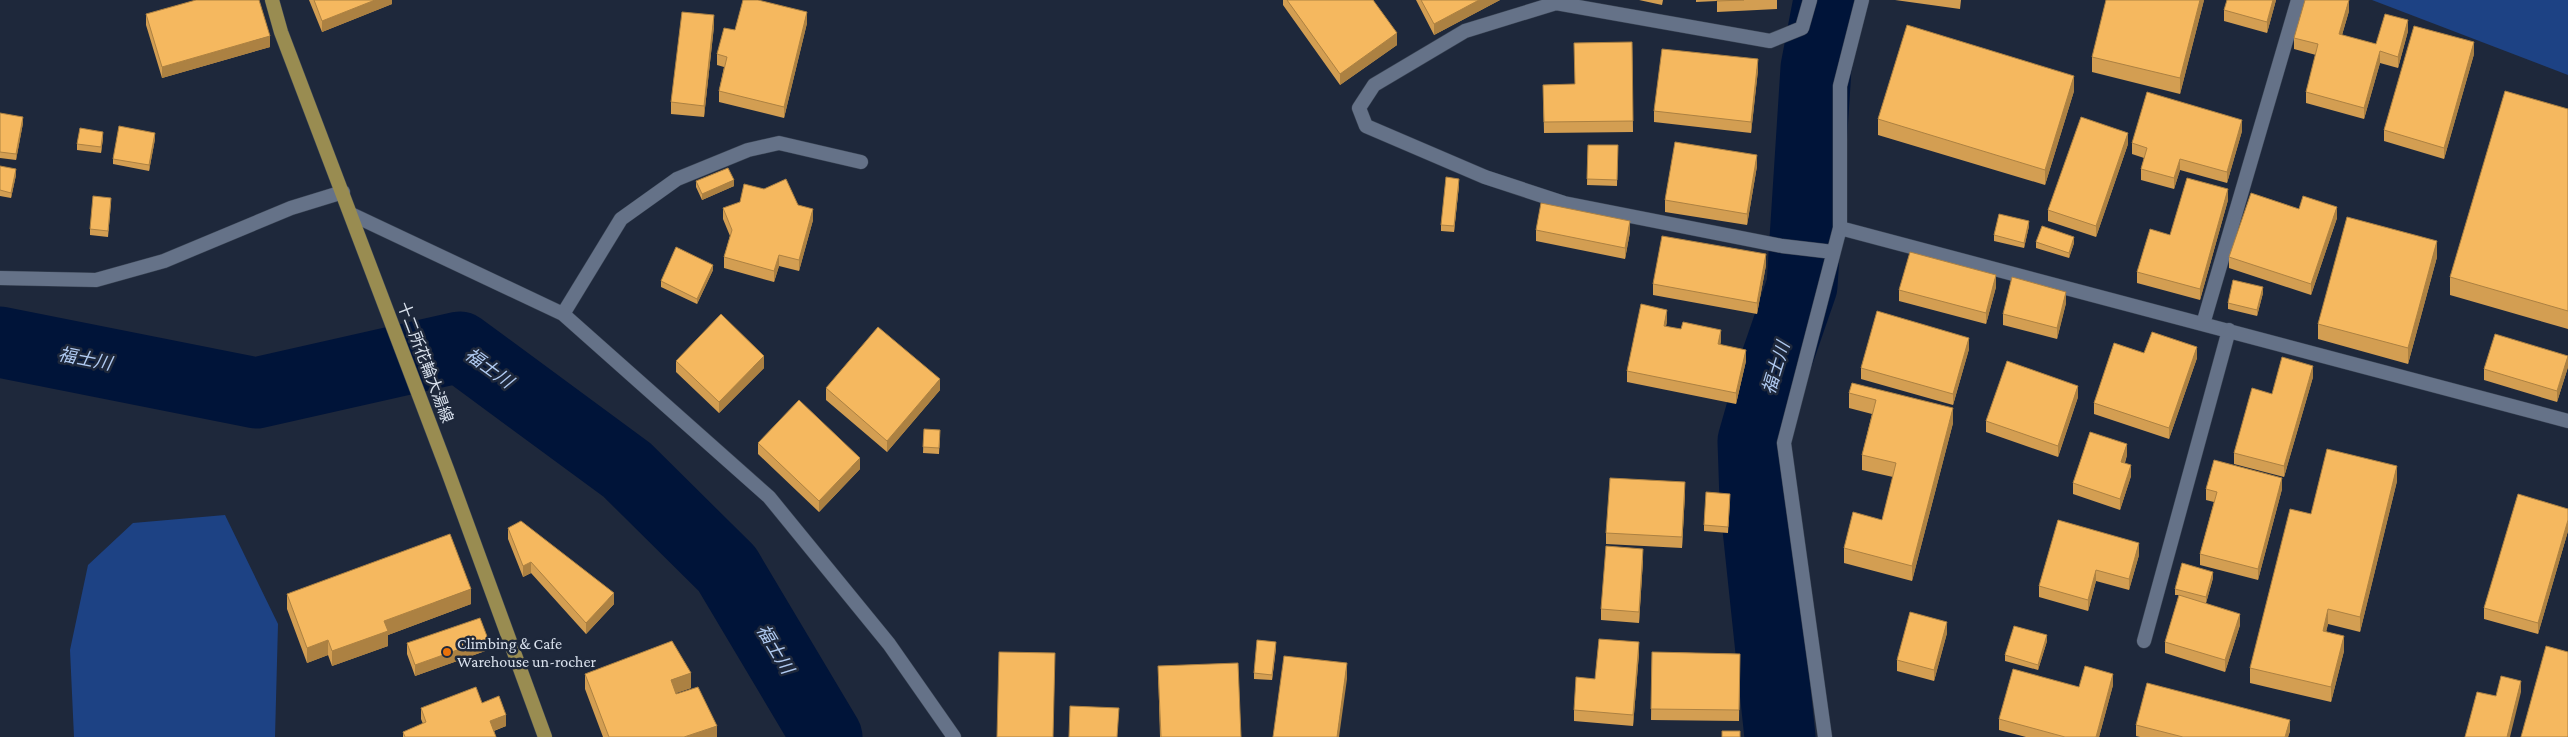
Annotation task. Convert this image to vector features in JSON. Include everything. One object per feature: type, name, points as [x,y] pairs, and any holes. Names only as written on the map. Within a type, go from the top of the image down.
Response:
[{"type":"main road","name":"十二所花輪大湯線","points":[[272,0],[281,32],[447,469],[545,737]]},
{"type":"street","points":[[1810,0],[1802,28],[1770,41],[1556,3],[1465,31],[1374,85],[1359,108],[1366,126],[1485,177],[1564,204],[1782,246],[1833,252]]},
{"type":"street","points":[[1824,737],[1784,443],[1840,228],[1840,86],[1862,0]]},
{"type":"street","points":[[2203,324],[2298,0]]},
{"type":"street","points":[[563,314],[621,219],[677,179],[748,150],[779,143],[861,162]]},
{"type":"street","points":[[0,278],[96,280],[164,261],[291,208],[343,192]]},
{"type":"street","points":[[351,214],[563,314],[769,497],[889,644],[954,737]]},
{"type":"street","points":[[1840,228],[2568,421]]},
{"type":"street","points":[[2144,641],[2229,330]]},
{"type":"shaded area","points":[[2372,0],[2568,0],[2568,75]]},
{"type":"shaded area","points":[[225,515],[278,624],[275,737],[74,737],[70,650],[88,565],[133,523]]},
{"type":"building","points":[[196,0],[259,0],[270,36],[162,67],[146,14]]},
{"type":"building","points":[[314,0],[375,0],[322,21]]},
{"type":"building","points":[[743,0],[758,0],[807,12],[784,107],[719,91],[727,57],[717,54],[724,28],[735,30]]},
{"type":"building","points":[[1287,0],[1373,0],[1397,33],[1340,74]]},
{"type":"building","points":[[1421,0],[1479,0],[1434,24]]},
{"type":"building","points":[[2106,0],[2200,0],[2180,78],[2092,57]]},
{"type":"building","points":[[2227,0],[2273,0],[2267,22],[2224,10]]},
{"type":"building","points":[[2305,0],[2349,0],[2339,34],[2376,44],[2385,14],[2408,20],[2398,57],[2380,51],[2364,108],[2306,92],[2318,44],[2294,38]]},
{"type":"building","points":[[682,12],[714,15],[704,106],[671,102]]},
{"type":"building","points":[[1907,25],[2074,76],[2045,170],[1878,119]]},
{"type":"building","points":[[2414,26],[2474,42],[2444,148],[2384,130]]},
{"type":"building","points":[[1632,42],[1633,121],[1544,122],[1543,85],[1575,84],[1574,43]]},
{"type":"building","points":[[1662,49],[1758,59],[1751,122],[1654,111]]},
{"type":"building","points":[[2505,91],[2568,109],[2568,311],[2450,277]]},
{"type":"building","points":[[2147,92],[2242,120],[2227,172],[2180,159],[2174,178],[2141,169],[2147,148],[2132,143]]},
{"type":"building","points":[[0,113],[23,117],[16,154],[0,152]]},
{"type":"building","points":[[2081,117],[2128,133],[2096,226],[2048,210]]},
{"type":"building","points":[[119,126],[155,133],[149,165],[113,159]]},
{"type":"building","points":[[80,128],[103,132],[101,147],[77,144]]},
{"type":"building","points":[[1675,142],[1757,155],[1747,214],[1665,200]]},
{"type":"building","points":[[1588,145],[1618,145],[1617,180],[1587,179]]},
{"type":"building","points":[[0,166],[16,169],[11,193],[0,190]]},
{"type":"building","points":[[728,168],[734,180],[702,194],[696,181]]},
{"type":"building","points":[[1446,177],[1459,179],[1454,226],[1441,225]]},
{"type":"building","points":[[2187,178],[2228,189],[2200,289],[2137,272],[2150,229],[2170,235]]},
{"type":"building","points":[[786,179],[798,205],[813,209],[799,260],[779,255],[774,271],[724,257],[732,230],[723,208],[740,202],[744,184],[764,189]]},
{"type":"building","points":[[2251,193],[2299,209],[2303,196],[2337,207],[2311,284],[2229,257]]},
{"type":"building","points":[[93,196],[111,198],[108,231],[90,229]]},
{"type":"building","points":[[1541,203],[1630,221],[1625,248],[1536,230]]},
{"type":"building","points":[[1999,214],[2029,221],[2024,243],[1994,235]]},
{"type":"building","points":[[2347,217],[2437,241],[2408,348],[2318,324]]},
{"type":"building","points":[[2042,226],[2074,237],[2069,253],[2036,242]]},
{"type":"building","points":[[1662,236],[1766,254],[1757,303],[1653,284]]},
{"type":"building","points":[[676,247],[713,265],[697,299],[661,281]]},
{"type":"building","points":[[1910,252],[1996,275],[1986,313],[1899,290]]},
{"type":"building","points":[[2012,277],[2066,292],[2057,328],[2003,314]]},
{"type":"building","points":[[2233,280],[2263,287],[2257,310],[2228,303]]},
{"type":"building","points":[[1641,304],[1667,310],[1664,326],[1681,329],[1683,322],[1721,330],[1718,344],[1746,350],[1736,393],[1627,371]]},
{"type":"building","points":[[1877,311],[1969,338],[1953,394],[1861,368]]},
{"type":"building","points":[[721,314],[764,356],[719,402],[676,361]]},
{"type":"building","points":[[878,327],[940,379],[887,441],[826,388]]},
{"type":"building","points":[[2152,332],[2197,347],[2169,428],[2094,403],[2114,343],[2144,353]]},
{"type":"building","points":[[2495,334],[2568,356],[2557,391],[2484,369]]},
{"type":"building","points":[[2282,357],[2313,366],[2284,466],[2234,453],[2252,388],[2272,394]]},
{"type":"building","points":[[2007,361],[2078,386],[2058,446],[1986,421]]},
{"type":"building","points":[[1852,383],[1953,408],[1912,566],[1844,548],[1853,512],[1882,520],[1896,463],[1862,455],[1876,400],[1849,393]]},
{"type":"building","points":[[799,400],[860,458],[819,501],[758,443]]},
{"type":"building","points":[[924,429],[940,430],[939,448],[923,447]]},
{"type":"building","points":[[2090,432],[2127,444],[2121,462],[2131,465],[2120,499],[2073,483]]},
{"type":"building","points":[[2327,449],[2397,466],[2360,617],[2328,609],[2323,631],[2344,636],[2331,687],[2250,668],[2290,509],[2311,514]]},
{"type":"building","points":[[2214,460],[2282,478],[2258,569],[2200,554],[2217,492],[2206,489]]},
{"type":"building","points":[[1610,478],[1685,482],[1682,537],[1606,533]]},
{"type":"building","points":[[1706,492],[1730,494],[1728,527],[1704,525]]},
{"type":"building","points":[[2518,494],[2568,509],[2568,520],[2538,623],[2484,608]]},
{"type":"building","points":[[2058,520],[2139,543],[2129,579],[2096,570],[2088,600],[2039,586]]},
{"type":"building","points":[[521,521],[614,593],[586,623],[531,562],[523,566],[508,528]]},
{"type":"building","points":[[450,534],[471,589],[384,621],[388,631],[332,651],[328,640],[307,648],[287,594]]},
{"type":"building","points":[[1606,546],[1643,549],[1639,612],[1601,609]]},
{"type":"building","points":[[2182,563],[2213,572],[2206,597],[2175,589]]},
{"type":"building","points":[[2179,595],[2240,614],[2225,660],[2165,642]]},
{"type":"building","points":[[1910,612],[1947,622],[1934,670],[1897,660]]},
{"type":"building","points":[[480,618],[488,639],[415,665],[407,643]]},
{"type":"building","points":[[2014,626],[2047,635],[2038,665],[2005,655]]},
{"type":"building","points":[[1599,639],[1639,642],[1633,715],[1574,710],[1576,677],[1595,679]]},
{"type":"building","points":[[1257,640],[1276,642],[1272,675],[1254,673]]},
{"type":"building","points":[[672,641],[691,673],[671,680],[676,694],[698,687],[717,726],[684,737],[609,737],[585,674]]},
{"type":"building","points":[[2546,646],[2568,652],[2568,737],[2521,737]]},
{"type":"building","points":[[999,652],[1055,653],[1053,737],[997,737]]},
{"type":"building","points":[[1652,652],[1740,654],[1739,710],[1651,709]]},
{"type":"building","points":[[1284,656],[1347,663],[1337,737],[1273,737]]},
{"type":"building","points":[[1238,663],[1241,737],[1161,737],[1158,666]]},
{"type":"building","points":[[2085,666],[2113,674],[2096,737],[2065,737],[1999,719],[2013,669],[2079,687]]},
{"type":"building","points":[[2501,676],[2521,681],[2507,737],[2465,737],[2477,692],[2496,696]]},
{"type":"building","points":[[2147,683],[2290,720],[2285,737],[2183,737],[2136,725]]},
{"type":"building","points":[[476,687],[482,703],[499,696],[506,715],[490,721],[496,737],[405,737],[403,732],[426,722],[421,708]]},
{"type":"building","points":[[1070,706],[1119,708],[1117,737],[1069,737]]},
{"type":"building","points":[[1722,731],[1740,731],[1740,737],[1722,737]]},
{"type":"waterway","name":"福士川","points":[[1780,737],[1755,500],[1753,441],[1775,364],[1802,286],[1816,68],[1829,0]]},
{"type":"waterway","name":"福士川","points":[[0,342],[256,393],[460,347],[627,470],[727,569],[827,737]]},
{"type":"place","name":"Climbing & Cafe Warehouse un-rocher","points":[[447,652]]}]
